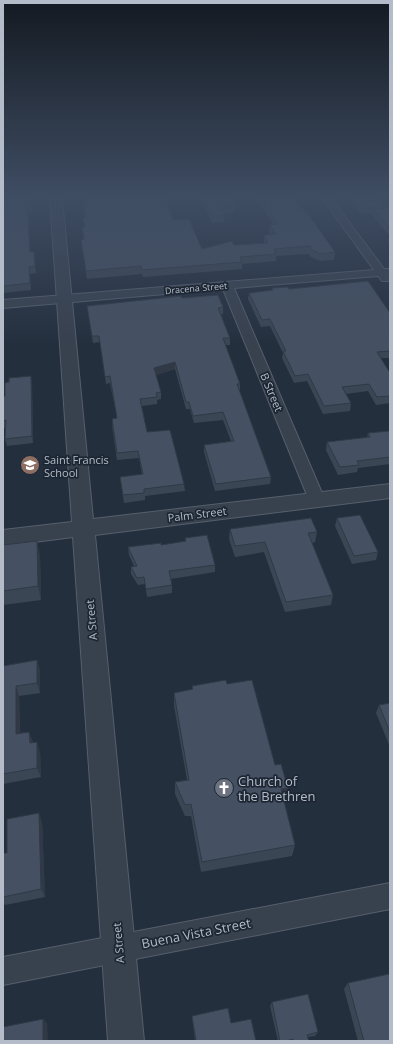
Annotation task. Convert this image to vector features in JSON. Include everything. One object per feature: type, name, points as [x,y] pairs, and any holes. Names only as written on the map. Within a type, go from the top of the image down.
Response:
[{"type":"street","name":"A Street","points":[[60,247],[126,1041]]},
{"type":"street","points":[[366,247],[386,272],[390,284]]},
{"type":"street","name":"Dracena Street","points":[[3,304],[386,272]]},
{"type":"street","name":"B Street","points":[[227,285],[317,500]]},
{"type":"street","name":"Palm Street","points":[[3,538],[390,491]]},
{"type":"street","name":"Buena Vista Street","points":[[3,971],[390,896]]},
{"type":"building","points":[[3,247],[30,247],[30,252],[34,252],[35,266],[29,267],[30,283],[3,286]]},
{"type":"building","points":[[82,247],[201,247],[202,249],[211,247],[301,247],[274,249],[276,254],[240,257],[242,262],[142,270],[141,266],[86,271]]},
{"type":"building","points":[[310,247],[331,247],[335,252],[321,254],[312,250]]},
{"type":"building","points":[[368,281],[390,313],[390,351],[377,352],[390,373],[390,396],[377,397],[369,384],[342,387],[351,403],[324,406],[308,374],[295,376],[283,351],[286,351],[270,319],[262,320],[249,293],[273,290],[272,288],[288,287],[289,289]]},
{"type":"building","points":[[218,295],[223,307],[218,308],[230,338],[223,338],[240,384],[237,384],[271,477],[216,484],[204,445],[234,441],[223,412],[193,416],[189,402],[186,402],[175,362],[154,368],[161,392],[156,393],[157,397],[140,399],[147,432],[170,430],[184,484],[144,489],[144,493],[123,495],[120,477],[143,474],[138,451],[117,453],[112,419],[117,418],[110,376],[105,377],[99,336],[92,336],[87,306],[181,296],[182,298]]},
{"type":"building","points":[[31,376],[32,436],[5,439],[6,420],[3,421],[3,397],[5,396],[5,383],[9,382],[9,378]]},
{"type":"building","points":[[389,431],[390,457],[357,461],[359,465],[340,467],[327,442],[370,437],[368,433]]},
{"type":"building","points":[[360,515],[378,552],[354,556],[337,518]]},
{"type":"building","points":[[311,518],[317,532],[308,533],[333,595],[286,602],[265,542],[235,546],[230,529]]},
{"type":"building","points":[[207,535],[215,565],[169,571],[172,585],[146,589],[144,577],[137,578],[131,567],[137,566],[128,547],[161,543],[161,545],[186,541],[185,538]]},
{"type":"building","points":[[37,541],[38,586],[3,591],[3,545]]},
{"type":"building","points":[[37,660],[37,683],[16,686],[16,734],[29,732],[30,743],[37,742],[37,768],[3,774],[3,666]]},
{"type":"building","points":[[226,680],[227,684],[252,680],[275,765],[281,764],[288,788],[281,789],[295,845],[202,862],[191,804],[185,805],[175,782],[189,780],[174,693],[193,689],[192,686]]},
{"type":"building","points":[[390,703],[390,732],[379,705]]},
{"type":"building","points":[[39,813],[41,889],[3,897],[3,853],[7,853],[7,819]]},
{"type":"building","points":[[389,974],[390,1041],[364,1041],[348,983]]},
{"type":"building","points":[[308,994],[318,1032],[307,1035],[309,1041],[293,1041],[293,1039],[280,1041],[272,1002]]},
{"type":"building","points":[[228,1008],[231,1023],[251,1019],[256,1041],[196,1041],[192,1016]]},
{"type":"building","points":[[43,1019],[43,1041],[3,1041],[3,1027]]},
{"type":"place","name":"Saint Francis School","points":[[30,465]]},
{"type":"place","name":"Church of the Brethren","points":[[224,788]]}]
